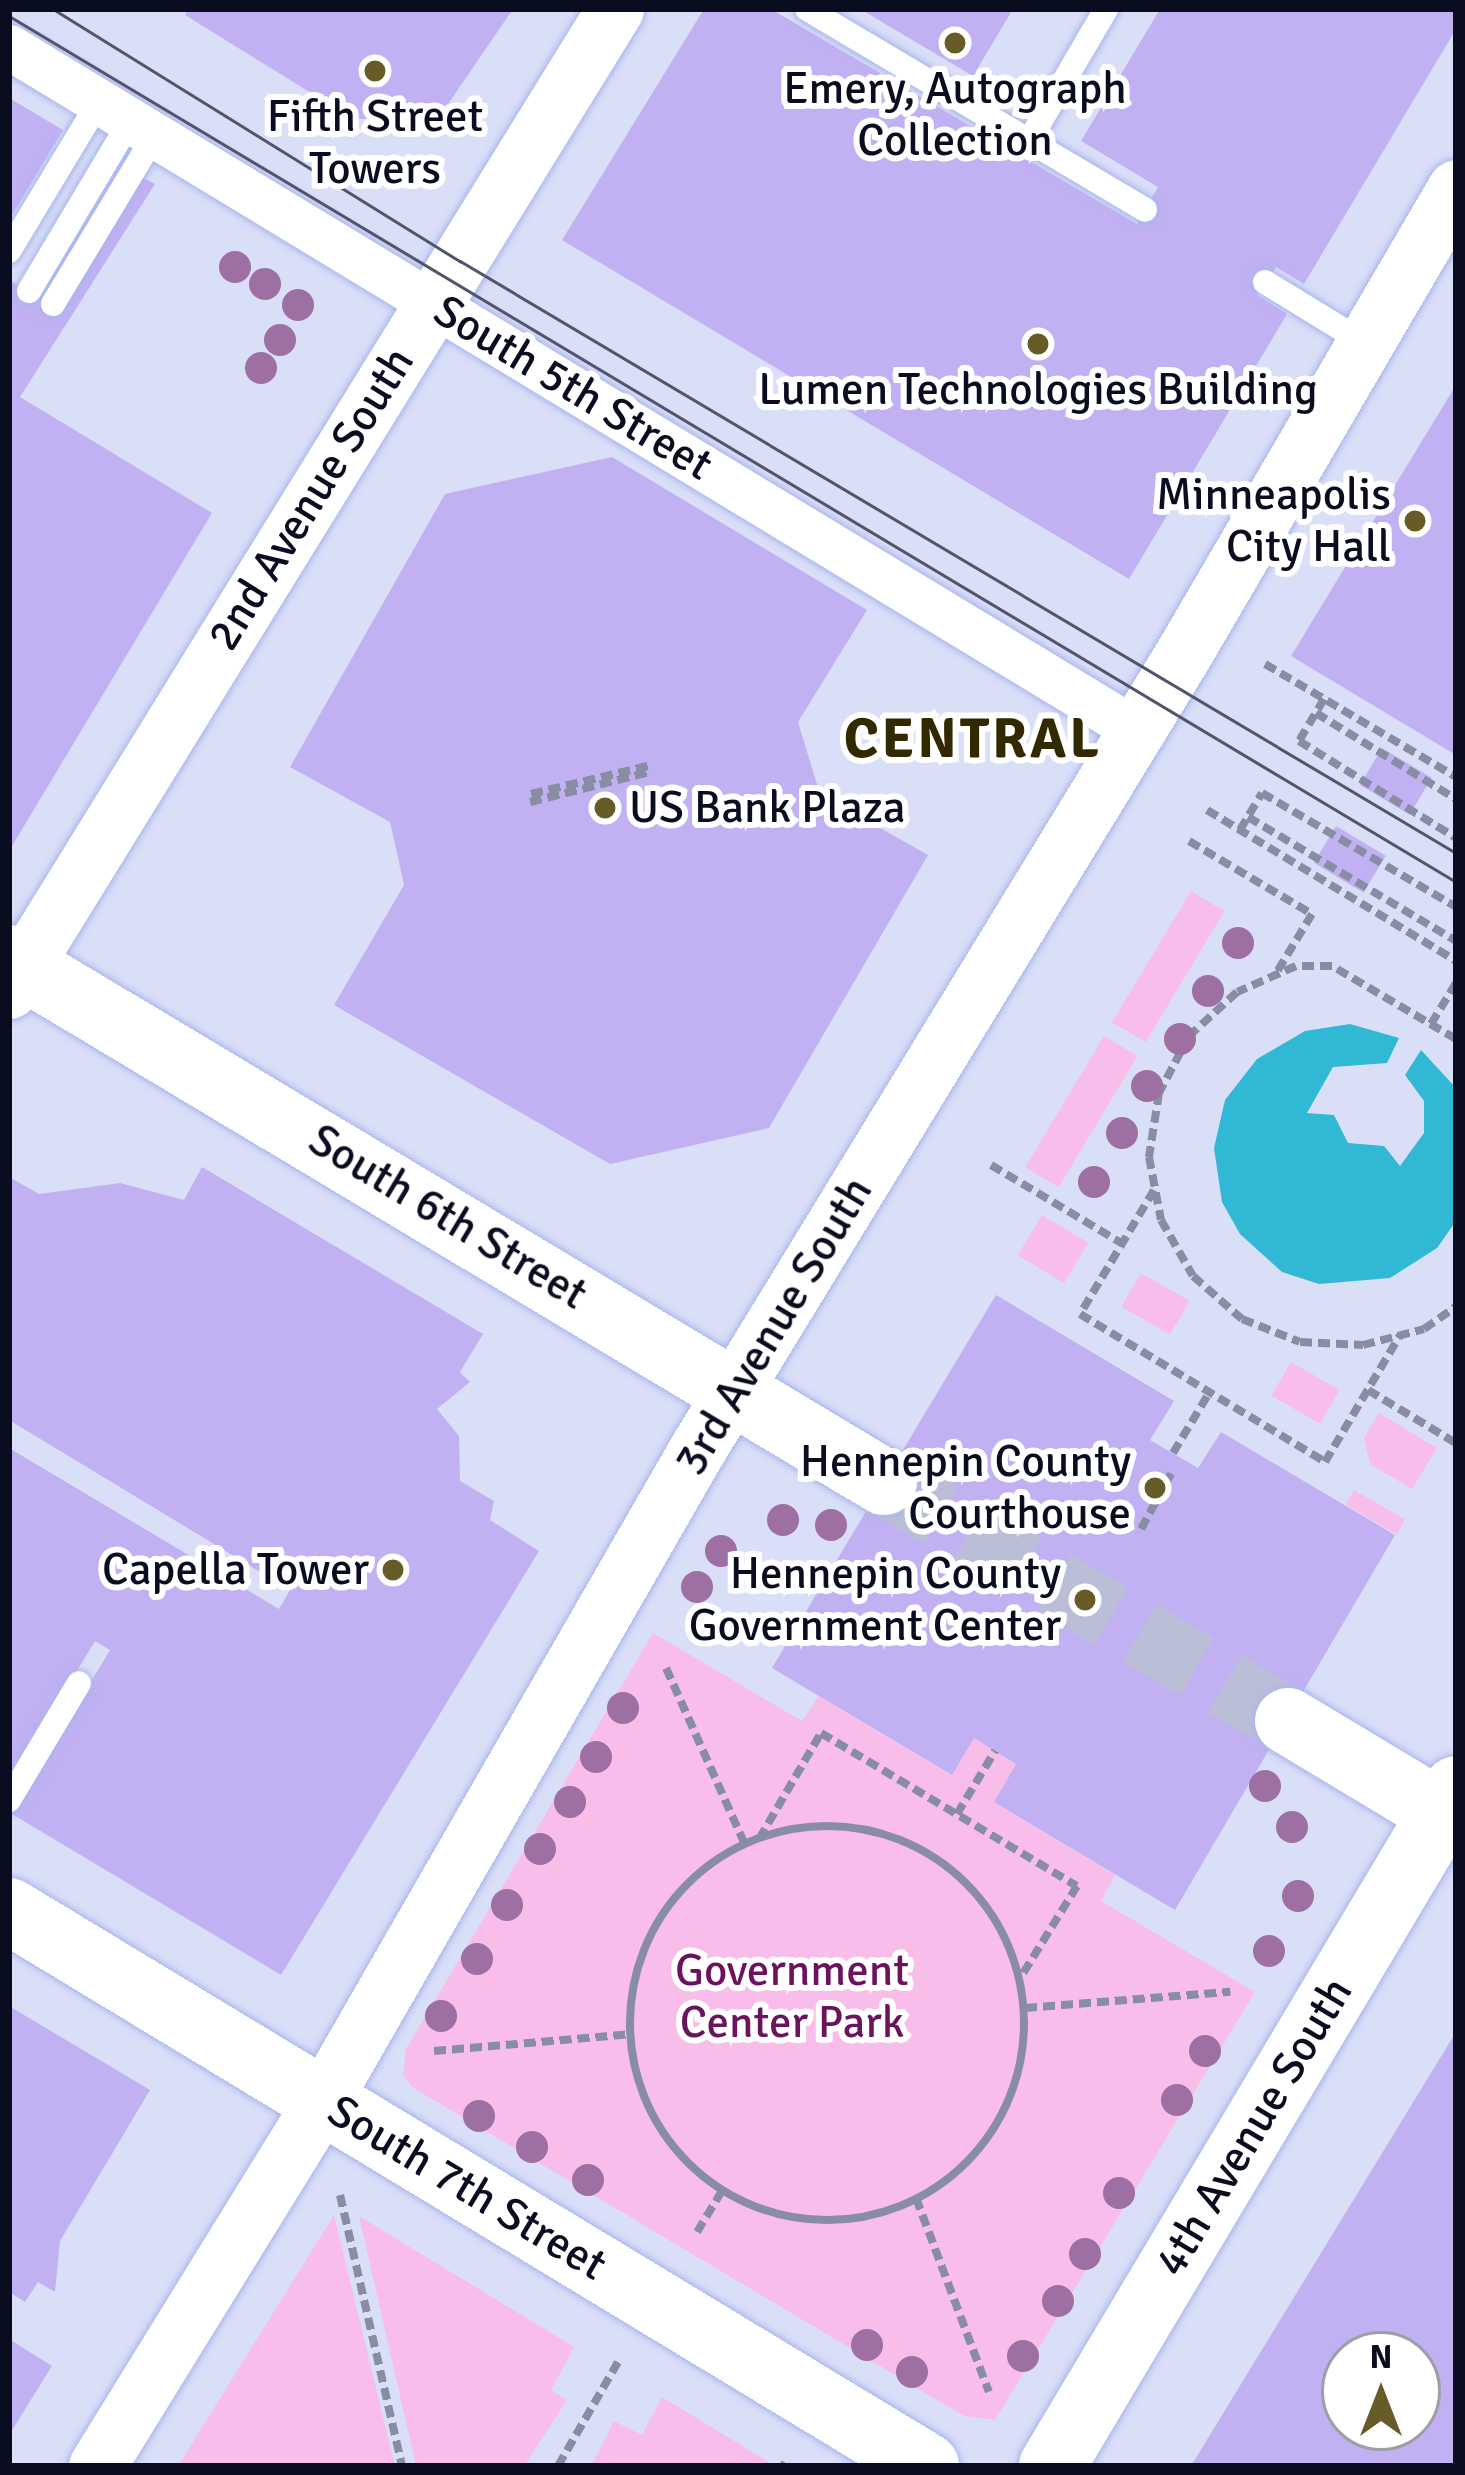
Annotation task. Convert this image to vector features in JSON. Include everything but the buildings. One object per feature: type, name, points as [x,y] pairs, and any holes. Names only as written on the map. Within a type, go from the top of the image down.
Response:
[{"type":"main road","name":"South 6th Street","points":[[14,972],[884,1482]]},
{"type":"main road","points":[[1288,1721],[1451,1808]]},
{"type":"main road","name":"4th Avenue South","points":[[1052,2466],[1451,1808]]},
{"type":"main road","name":"South 7th Street","points":[[9,1911],[926,2466]]},
{"type":"street","name":"2nd Avenue South","points":[[14,972],[615,9]]},
{"type":"street","name":"South 5th Street","points":[[9,47],[1136,730]]},
{"type":"street","name":"3rd Avenue South","points":[[97,2466],[322,2101],[734,1390],[1369,346],[1456,188]]},
{"type":"lane","points":[[807,9],[1145,211]]},
{"type":"lane","points":[[1029,141],[1106,9]]},
{"type":"lane","points":[[9,251],[128,119]]},
{"type":"lane","points":[[29,291],[128,119]]},
{"type":"lane","points":[[53,304],[128,119]]},
{"type":"lane","points":[[1265,282],[1369,346]]},
{"type":"lane","points":[[9,1800],[79,1683]]},
{"type":"path","points":[[1265,664],[1456,777]]},
{"type":"path","points":[[1324,699],[1299,741],[1456,838]]},
{"type":"path","points":[[1316,713],[1456,799]]},
{"type":"path","points":[[531,798],[648,769]]},
{"type":"path","points":[[1240,831],[1262,793],[1456,907]]},
{"type":"path","points":[[1207,810],[1456,962]]},
{"type":"path","points":[[1248,817],[1456,941]]},
{"type":"path","points":[[1189,841],[1312,914],[1275,975]]},
{"type":"path","points":[[1456,1039],[1332,966],[1275,975],[1237,992],[1189,1036],[1159,1093],[1149,1156],[1161,1220],[1193,1276],[1242,1318],[1300,1342],[1363,1346],[1400,1335],[1456,1307]]},
{"type":"path","points":[[1431,1024],[1456,983]]},
{"type":"path","points":[[991,1165],[1123,1244]]},
{"type":"path","points":[[1155,1189],[1080,1314],[1209,1393],[1325,1462],[1400,1335]]},
{"type":"path","points":[[1368,1390],[1456,1443]]},
{"type":"path","points":[[1173,1453],[1209,1393]]},
{"type":"path","points":[[1141,1529],[1171,1474]]},
{"type":"path","points":[[665,1668],[745,1845]]},
{"type":"path","points":[[758,1840],[821,1733],[1077,1886],[1018,1981]]},
{"type":"path","points":[[957,1814],[995,1750]]},
{"type":"path","points":[[794,1828],[857,1828],[918,1847],[973,1889],[1009,1943],[1025,2008],[1019,2074],[991,2134],[945,2183],[885,2213],[819,2222],[753,2207],[696,2172],[656,2124],[632,2064],[629,2001],[647,1940],[683,1887],[758,1840],[794,1828]]},
{"type":"path","points":[[1025,2008],[1230,1992]]},
{"type":"path","points":[[434,2051],[632,2034]]},
{"type":"path","points":[[697,2232],[723,2189]]},
{"type":"path","points":[[340,2195],[402,2466]]},
{"type":"path","points":[[916,2198],[989,2392]]},
{"type":"path","points":[[558,2466],[618,2362]]},
{"type":"green space","points":[[1191,891],[1224,911],[1146,1042],[1112,1022]]},
{"type":"green space","points":[[1104,1036],[1137,1056],[1059,1187],[1025,1167]]},
{"type":"green space","points":[[1042,1215],[1088,1243],[1064,1283],[1018,1255]]},
{"type":"green space","points":[[1141,1273],[1189,1301],[1170,1335],[1122,1307]]},
{"type":"green space","points":[[1291,1362],[1339,1390],[1320,1424],[1272,1396]]},
{"type":"green space","points":[[1379,1413],[1437,1448],[1412,1489],[1370,1464],[1364,1438]]},
{"type":"green space","points":[[1354,1490],[1405,1520],[1397,1534],[1346,1505]]},
{"type":"green space","name":"Government Center Park","points":[[653,1633],[802,1721],[819,1696],[951,1775],[974,1738],[1016,1764],[994,1802],[1115,1875],[1101,1901],[1255,1992],[995,2420],[964,2416],[412,2087],[403,2074],[406,2049]]},
{"type":"green space","points":[[334,2215],[395,2466],[178,2466]]},
{"type":"green space","points":[[359,2216],[574,2347],[551,2390],[567,2400],[524,2466],[416,2466]]},
{"type":"green space","points":[[662,2397],[770,2463],[591,2466],[614,2421],[642,2435]]},
{"type":"water","points":[[1350,1024],[1399,1038],[1387,1063],[1333,1067],[1307,1113],[1334,1115],[1348,1143],[1384,1146],[1400,1166],[1424,1133],[1424,1101],[1405,1075],[1421,1050],[1456,1088],[1456,1221],[1437,1248],[1390,1278],[1319,1284],[1282,1272],[1240,1234],[1222,1202],[1214,1148],[1225,1100],[1257,1059],[1305,1031]]},
{"type":"tunnel","points":[[884,1482],[1288,1721]]},
{"type":"tram line","points":[[53,9],[460,261],[1456,853]]},
{"type":"tram line","points":[[9,16],[1456,882]]},
{"type":"place","name":"Emery, Autograph Collection","points":[[955,43]]},
{"type":"place","name":"Fifth Street Towers","points":[[375,71]]},
{"type":"place","name":"Lumen Technologies Building","points":[[1038,344]]},
{"type":"place","name":"Minneapolis City Hall","points":[[1415,521]]},
{"type":"place","name":"US Bank Plaza","points":[[605,808]]},
{"type":"place","name":"Hennepin County Courthouse","points":[[1155,1488]]},
{"type":"place","name":"Capella Tower","points":[[393,1570]]},
{"type":"place","name":"Hennepin County Government Center","points":[[1085,1600]]},
{"type":"district","name":"CENTRAL","points":[[973,739]]}]
